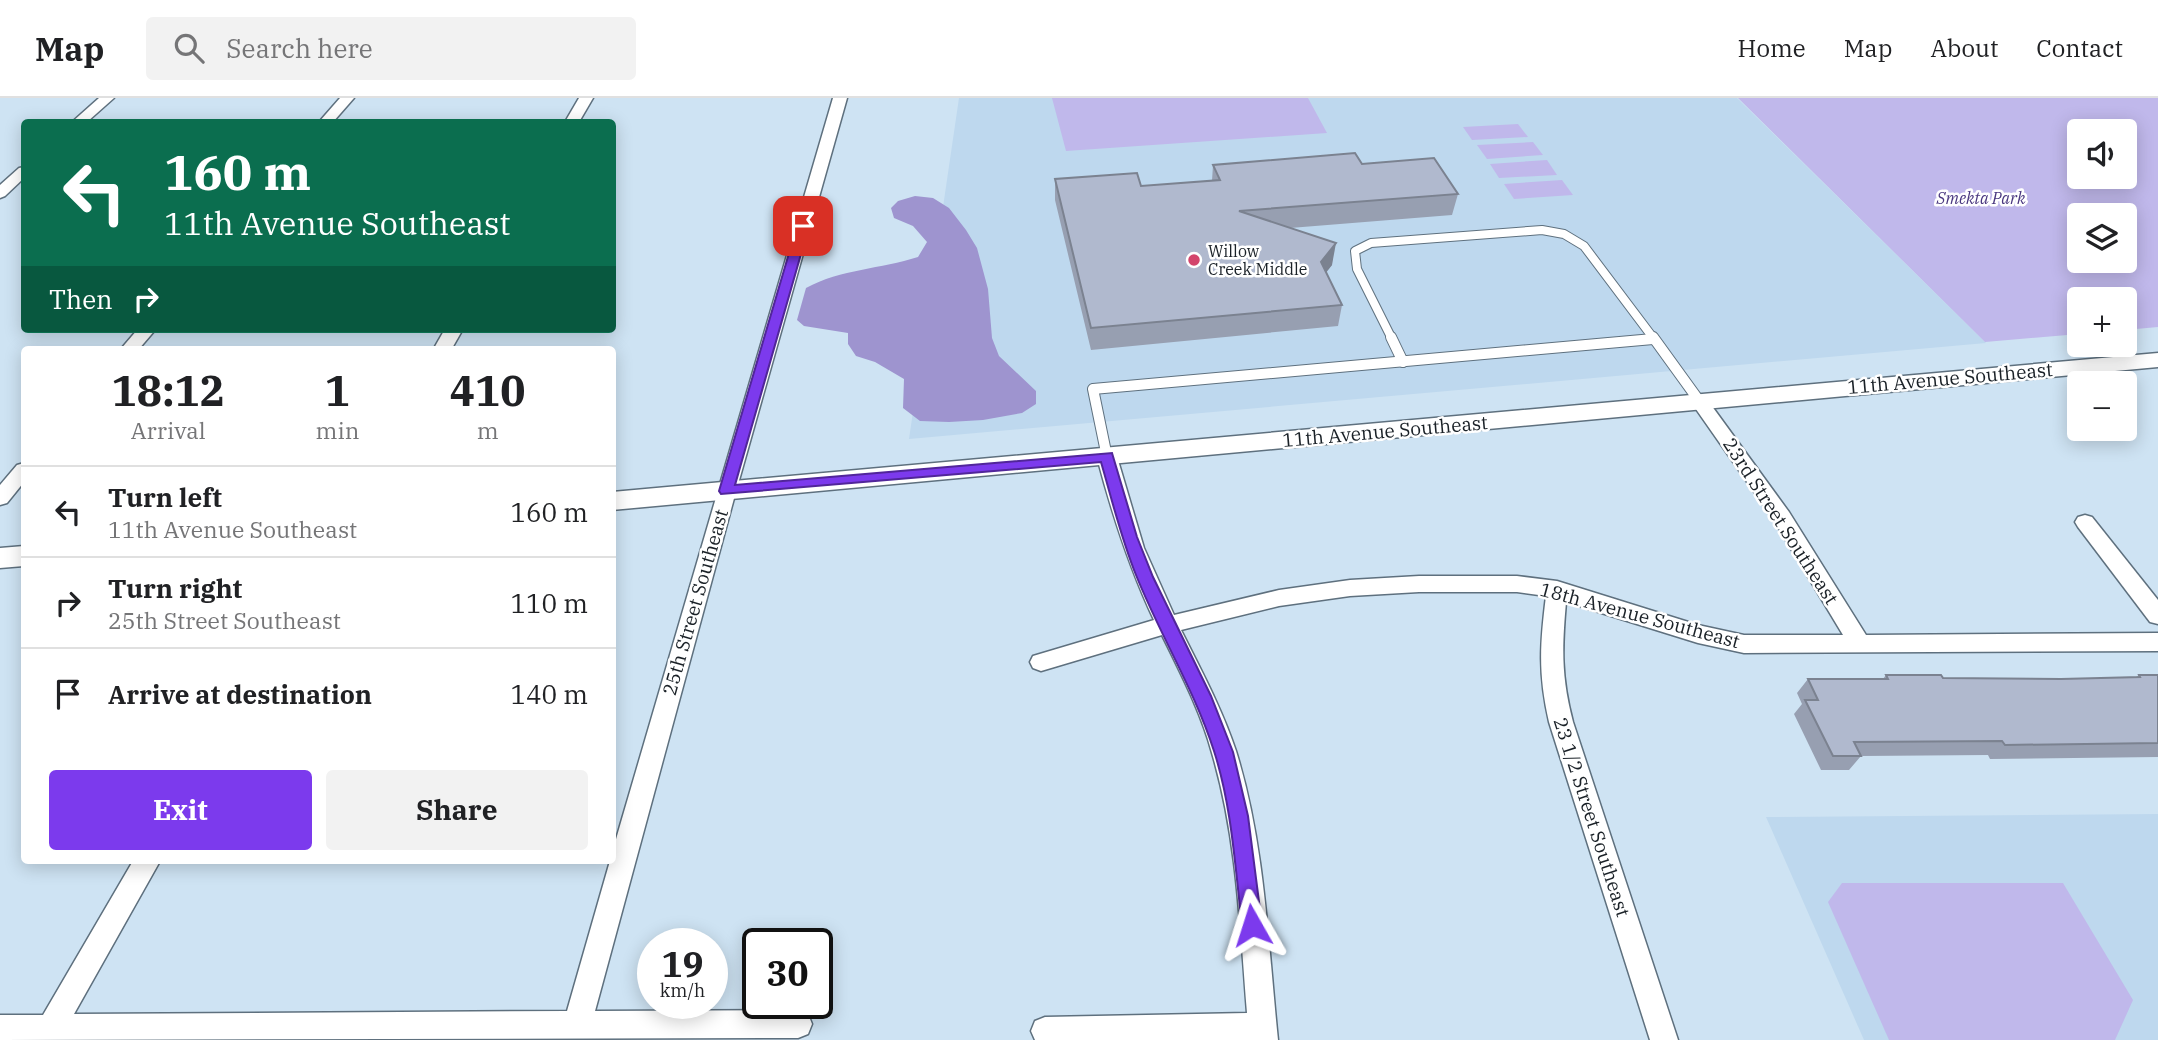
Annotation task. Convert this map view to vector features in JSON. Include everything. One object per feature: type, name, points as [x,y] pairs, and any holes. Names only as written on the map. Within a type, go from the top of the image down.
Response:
[{"type":"main road","name":"11th Avenue Southeast","points":[[616,501],[2158,360]]},
{"type":"main road","points":[[0,558],[21,556]]},
{"type":"street","points":[[82,119],[107,98]]},
{"type":"street","points":[[329,119],[347,98]]},
{"type":"street","points":[[574,119],[586,98]]},
{"type":"street","name":"25th Street Southeast","points":[[577,1026],[726,491],[840,98]]},
{"type":"street","points":[[0,193],[21,174]]},
{"type":"street","name":"23rd Street Southeast","points":[[1700,402],[1782,517],[1859,643]]},
{"type":"street","points":[[1045,1031],[1264,1034],[1244,849],[1232,783],[1214,724],[1129,537],[1107,457]]},
{"type":"street","points":[[0,498],[21,474]]},
{"type":"street","points":[[2085,522],[2158,615]]},
{"type":"street","name":"18th Avenue Southeast","points":[[1041,662],[1168,625],[1279,598],[1350,588],[1475,583],[1557,589],[1719,640],[1744,643],[2158,642]]},
{"type":"street","name":"23 1/2 Street Southeast","points":[[1557,589],[1550,653],[1553,689],[1560,722],[1664,1040]]},
{"type":"street","points":[[50,1029],[145,864]]},
{"type":"street","points":[[0,1029],[798,1024]]},
{"type":"lane","points":[[1404,362],[1357,269],[1355,251],[1371,243],[1547,229],[1576,237],[1590,252],[1700,402]]},
{"type":"lane","points":[[1107,457],[1093,389],[1653,339]]},
{"type":"shaded area","points":[[959,98],[1737,98],[1986,343],[909,439]]},
{"type":"shaded area","points":[[915,196],[933,198],[949,208],[977,248],[988,289],[992,338],[999,356],[1036,391],[1036,404],[1022,413],[983,420],[920,421],[903,408],[904,379],[875,362],[856,356],[848,344],[848,333],[804,326],[797,320],[806,288],[847,273],[918,257],[927,242],[913,226],[894,218],[891,208],[898,201]]},
{"type":"shaded area","points":[[2158,814],[2158,1040],[1864,1040],[1766,817]]},
{"type":"green space","points":[[1052,98],[1308,98],[1327,133],[1066,151]]},
{"type":"green space","name":"Smekta Park","points":[[1738,98],[2158,98],[2158,327],[2137,329],[2137,287],[2067,287],[2067,335],[1985,342]]},
{"type":"green space","points":[[1518,124],[1528,137],[1472,140],[1463,127]]},
{"type":"green space","points":[[1533,142],[1543,155],[1487,159],[1477,145]]},
{"type":"green space","points":[[1547,160],[1557,175],[1499,178],[1490,164]]},
{"type":"green space","points":[[1562,180],[1573,195],[1514,199],[1504,184]]},
{"type":"green space","points":[[1842,883],[2063,883],[2133,1000],[2115,1040],[1889,1040],[1828,902]]},
{"type":"building","name":"Willow Creek Middle","points":[[1355,153],[1362,164],[1434,158],[1458,194],[1239,211],[1336,243],[1321,262],[1342,305],[1091,328],[1055,179],[1137,173],[1141,186],[1220,180],[1213,165]]},
{"type":"building","points":[[1886,675],[2061,679],[2158,675],[2158,743],[2005,745],[2002,741],[1854,742],[1861,756],[1833,756],[1805,700],[1818,700],[1808,679],[1888,679]]},
{"type":"place","name":"Willow Creek Middle","points":[[1194,260]]},
{"type":"route","points":[[803,226],[726,491],[1107,457],[1129,537],[1145,577],[1202,696],[1224,752],[1239,816],[1252,925]]}]
